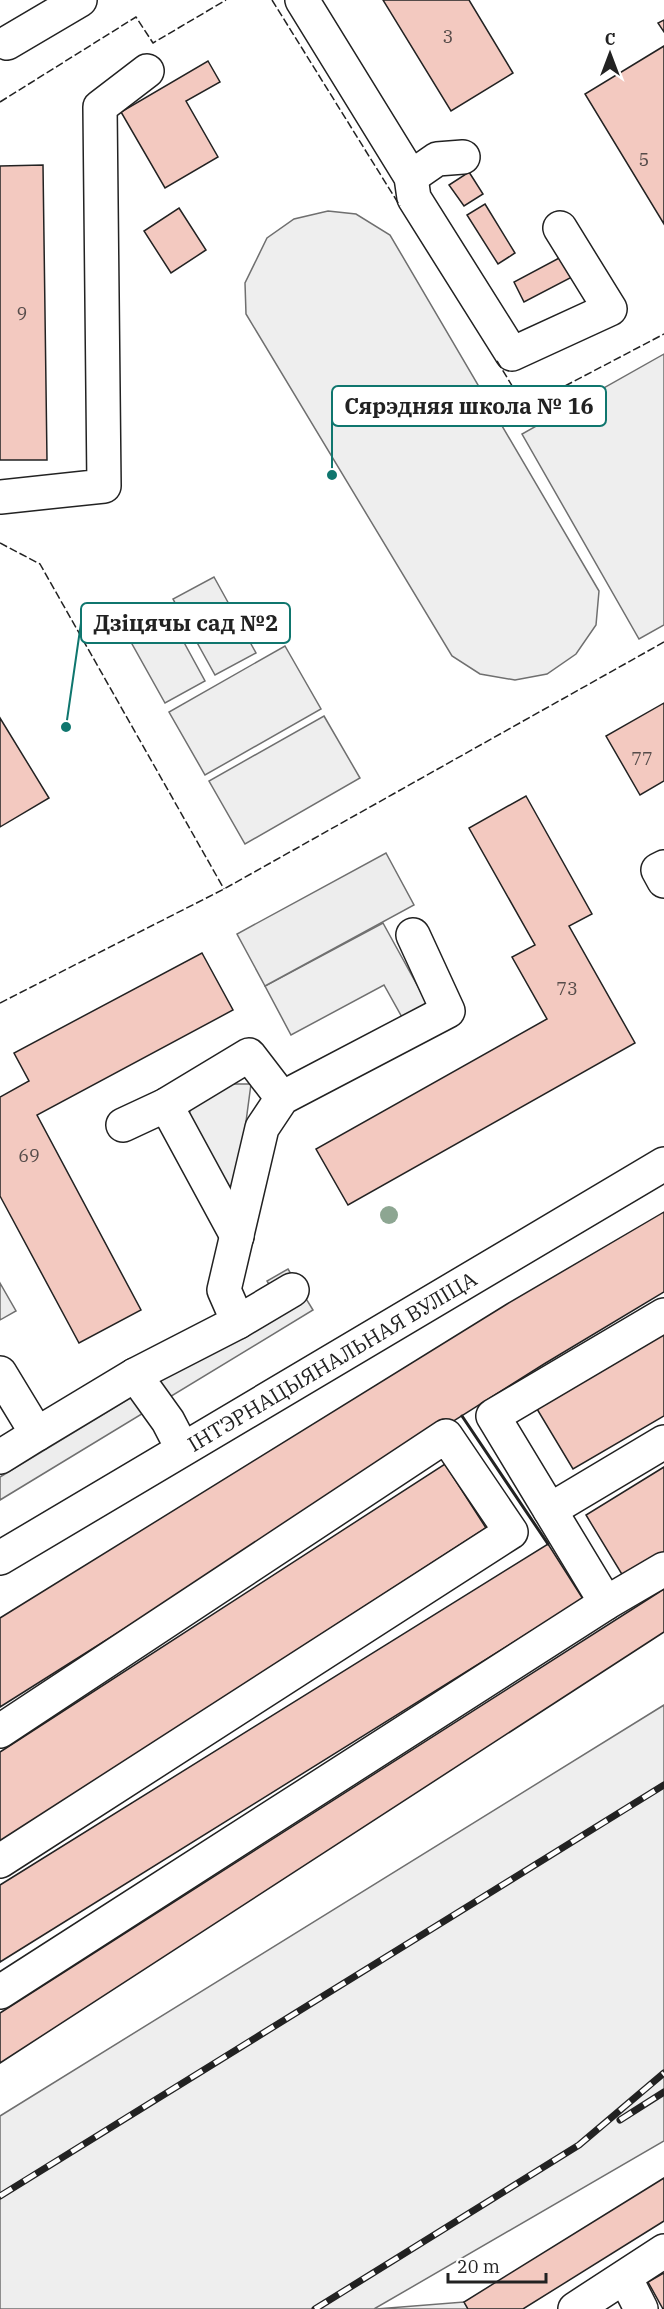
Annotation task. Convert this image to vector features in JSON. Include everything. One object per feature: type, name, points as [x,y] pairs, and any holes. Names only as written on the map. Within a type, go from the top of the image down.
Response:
[{"type":"street","points":[[7,43],[80,0]]},
{"type":"street","points":[[302,0],[411,177],[414,198],[512,354],[610,309],[560,228]]},
{"type":"street","points":[[0,497],[104,486],[100,107],[147,71]]},
{"type":"street","points":[[411,177],[437,159],[463,158]]},
{"type":"street","points":[[664,867],[658,870],[664,881]]},
{"type":"street","points":[[238,1322],[224,1290],[262,1128],[282,1098],[448,1011],[413,935]]},
{"type":"street","points":[[123,1125],[166,1105],[249,1055],[282,1098]]},
{"type":"street","points":[[166,1105],[237,1236]]},
{"type":"street","name":"ІНТЭРНАЦЫЯНАЛЬНАЯ ВУЛІЦА","points":[[0,1558],[664,1164]]},
{"type":"street","points":[[0,1457],[135,1375],[238,1322],[292,1290]]},
{"type":"street","points":[[606,1603],[494,1416],[664,1315]]},
{"type":"street","points":[[0,1373],[37,1434]]},
{"type":"street","points":[[135,1375],[168,1421],[182,1448]]},
{"type":"street","points":[[0,1731],[446,1436],[511,1532],[0,1861]]},
{"type":"street","points":[[550,1510],[664,1442]]},
{"type":"street","points":[[0,1992],[606,1603],[664,1569]]},
{"type":"street","points":[[575,2309],[626,2279],[664,2251]]},
{"type":"street","points":[[626,2279],[641,2309]]},
{"type":"shaded area","points":[[328,211],[356,214],[390,235],[599,591],[596,625],[576,654],[547,674],[515,680],[480,674],[452,656],[246,314],[245,283],[267,238],[294,219]]},
{"type":"shaded area","points":[[664,354],[664,625],[639,639],[522,434]]},
{"type":"shaded area","points":[[214,577],[256,653],[215,675],[173,599]]},
{"type":"shaded area","points":[[163,604],[205,681],[165,703],[122,626]]},
{"type":"shaded area","points":[[285,646],[321,709],[205,775],[169,712]]},
{"type":"shaded area","points":[[324,716],[360,778],[245,844],[209,781]]},
{"type":"shaded area","points":[[386,853],[414,905],[265,986],[237,934]]},
{"type":"shaded area","points":[[383,923],[428,1005],[403,1019],[384,985],[291,1035],[265,986]]},
{"type":"shaded area","points":[[230,1084],[251,1084],[235,1204],[187,1120],[193,1102]]},
{"type":"shaded area","points":[[288,1269],[313,1310],[0,1500],[0,1477],[282,1306],[267,1281]]},
{"type":"shaded area","points":[[0,1283],[16,1311],[0,1320]]},
{"type":"shaded area","points":[[664,1705],[664,2141],[374,2309],[0,2309],[0,2116]]},
{"type":"shaded area","points":[[464,2302],[468,2309],[376,2309]]},
{"type":"building","points":[[383,0],[469,0],[513,73],[451,111]]},
{"type":"building","points":[[664,20],[664,32],[658,23]]},
{"type":"building","points":[[664,46],[664,224],[585,94]]},
{"type":"building","points":[[208,61],[220,82],[186,101],[218,157],[165,188],[121,112]]},
{"type":"building","points":[[43,165],[47,460],[0,460],[0,166]]},
{"type":"building","points":[[469,172],[483,194],[464,206],[449,185]]},
{"type":"building","points":[[485,204],[515,253],[498,264],[467,215]]},
{"type":"building","points":[[179,208],[206,250],[171,273],[144,231]]},
{"type":"building","points":[[561,257],[572,277],[524,302],[514,282]]},
{"type":"building","points":[[664,703],[664,781],[640,795],[606,736]]},
{"type":"building","points":[[0,718],[49,798],[0,827]]},
{"type":"building","points":[[526,796],[592,914],[569,926],[635,1043],[348,1205],[316,1149],[547,1019],[512,957],[535,945],[469,828]]},
{"type":"building","points":[[202,953],[233,1010],[37,1115],[141,1310],[79,1343],[0,1196],[0,1097],[29,1081],[14,1053]]},
{"type":"building","points":[[664,1212],[664,1292],[544,1364],[0,1707],[0,1618],[507,1304]]},
{"type":"building","points":[[664,1334],[664,1416],[573,1469],[537,1409]]},
{"type":"building","points":[[445,1464],[486,1528],[0,1842],[0,1752]]},
{"type":"building","points":[[664,1467],[664,1558],[626,1581],[586,1515]]},
{"type":"building","points":[[548,1544],[583,1599],[0,1962],[0,1885]]},
{"type":"building","points":[[664,1589],[664,1632],[0,2063],[0,2013]]},
{"type":"building","points":[[664,2178],[664,2221],[523,2309],[468,2309],[464,2302]]},
{"type":"building","points":[[664,2273],[664,2309],[663,2309],[648,2282]]},
{"type":"railway","points":[[0,2196],[664,1785]]},
{"type":"railway","points":[[315,2309],[579,2145],[664,2073]]},
{"type":"railway","points":[[620,2120],[664,2092]]},
{"type":"fence","points":[[0,102],[136,17],[153,43],[226,0]]},
{"type":"fence","points":[[272,0],[400,206]]},
{"type":"fence","points":[[497,361],[525,407],[664,334]]},
{"type":"fence","points":[[0,543],[40,564],[224,889]]},
{"type":"fence","points":[[0,1003],[224,889],[664,642]]},
{"type":"wall","points":[[462,1416],[548,1544]]},
{"type":"place","name":"Сярэдняя школа № 16","points":[[332,475]]},
{"type":"place","name":"Дзіцячы сад №2","points":[[66,727]]}]
